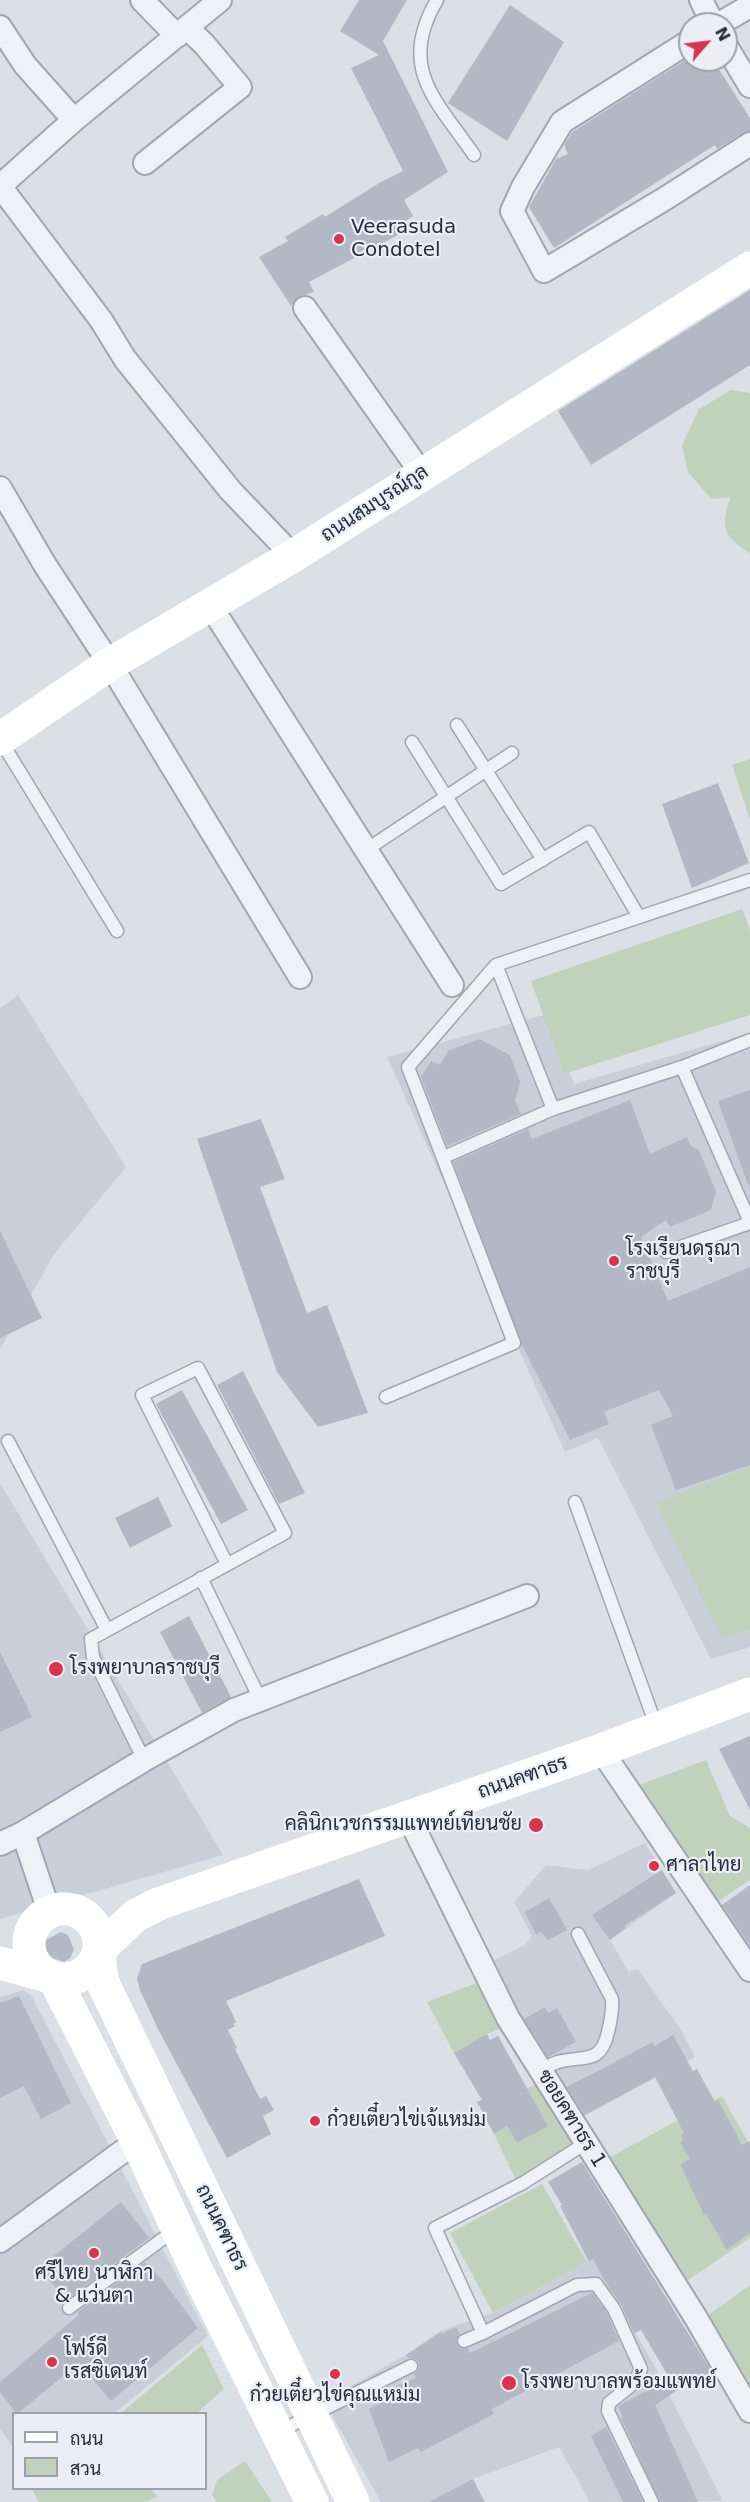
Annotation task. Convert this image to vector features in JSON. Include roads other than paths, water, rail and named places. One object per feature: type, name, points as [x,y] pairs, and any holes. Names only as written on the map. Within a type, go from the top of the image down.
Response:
[{"type":"street","points":[[142,0],[182,32],[204,44],[240,87],[145,163]]},
{"type":"street","points":[[220,0],[74,120],[0,186],[101,320],[125,359],[230,490],[293,556]]},
{"type":"street","points":[[0,27],[25,65],[74,120]]},
{"type":"street","points":[[678,49],[562,122],[523,187],[512,211],[544,270],[666,198],[750,144]]},
{"type":"street","points":[[738,66],[750,86]]},
{"type":"street","name":"ถนนสมบูรณ์กูล","points":[[0,739],[110,664],[293,556],[750,268]]},
{"type":"street","points":[[305,308],[422,474]]},
{"type":"street","points":[[0,488],[45,565],[110,664],[300,977]]},
{"type":"street","points":[[210,605],[452,985]]},
{"type":"street","points":[[0,1844],[23,1833],[144,1760],[234,1710],[527,1596]]},
{"type":"street","name":"ถนนคฑาธร","points":[[352,2502],[102,1981],[99,1951],[135,1916],[158,1904],[601,1750],[750,1694]]},
{"type":"street","points":[[601,1750],[750,1970]]},
{"type":"street","name":"ซอยคฑาธร 1","points":[[409,1818],[508,2018],[696,2318],[750,2411]]},
{"type":"street","points":[[23,1833],[50,1913]]},
{"type":"street","name":"ถนนคฑาธร","points":[[50,1913],[158,1904]]},
{"type":"street","points":[[0,1949],[50,1913],[80,1912],[92,1921],[98,1934],[99,1951],[93,1966],[81,1976],[68,1980],[0,1963]]},
{"type":"street","points":[[50,1913],[29,1939],[29,1950],[38,1969],[51,1977]]},
{"type":"street","name":"ถนนคฑาธร","points":[[51,1977],[137,2141],[177,2228],[312,2502]]},
{"type":"street","points":[[0,2241],[137,2141]]},
{"type":"lane","points":[[437,0],[427,17],[419,41],[420,64],[428,88],[474,155]]},
{"type":"lane","points":[[457,725],[543,860]]},
{"type":"lane","points":[[0,739],[117,931]]},
{"type":"lane","points":[[412,742],[501,884],[589,832],[639,917]]},
{"type":"lane","points":[[366,850],[512,753]]},
{"type":"lane","points":[[386,1397],[514,1343],[408,1067],[496,965],[750,880]]},
{"type":"lane","points":[[496,965],[553,1109]]},
{"type":"lane","points":[[444,1157],[553,1109],[682,1067],[750,1040]]},
{"type":"lane","points":[[666,1252],[750,1222],[682,1067]]},
{"type":"lane","points":[[144,1760],[93,1657],[91,1639],[285,1533],[198,1368],[142,1395],[227,1564]]},
{"type":"lane","points":[[8,1441],[107,1630]]},
{"type":"lane","points":[[575,1502],[658,1729]]},
{"type":"lane","points":[[201,1578],[260,1699]]},
{"type":"lane","points":[[541,2069],[559,2062],[588,2058],[598,2054],[605,2044],[613,2010],[612,1999],[579,1934]]},
{"type":"lane","points":[[483,2333],[435,2228],[523,2183],[586,2143]]},
{"type":"lane","points":[[69,2308],[177,2228]]},
{"type":"lane","points":[[464,2341],[577,2285],[596,2284],[614,2310],[641,2369],[634,2383],[609,2403],[608,2411],[652,2502]]},
{"type":"lane","points":[[278,2432],[411,2367]]},
{"type":"place","name":"Veerasuda Condotel","points":[[339,239]]},
{"type":"place","name":"โรงเรียนดรุณา ราชบุรี","points":[[614,1261]]},
{"type":"place","name":"โรงพยาบาลราชบุรี","points":[[56,1669]]},
{"type":"place","name":"คลินิกเวชกรรมแพทย์เทียนชัย","points":[[536,1825]]},
{"type":"place","name":"ศาลาไทย","points":[[654,1866]]},
{"type":"place","name":"ก๋วยเตี๋ยวไข่เจ้แหม่ม","points":[[315,2121]]},
{"type":"place","name":"ศรีไทย นาฬิกา & แว่นตา","points":[[94,2253]]},
{"type":"place","name":"โฟร์ดี เรสซิเดนท์","points":[[52,2362]]},
{"type":"place","name":"ก๋วยเตี๋ยวไข่คุณแหม่ม","points":[[335,2374]]},
{"type":"place","name":"โรงพยาบาลพร้อมแพทย์","points":[[509,2383]]}]
